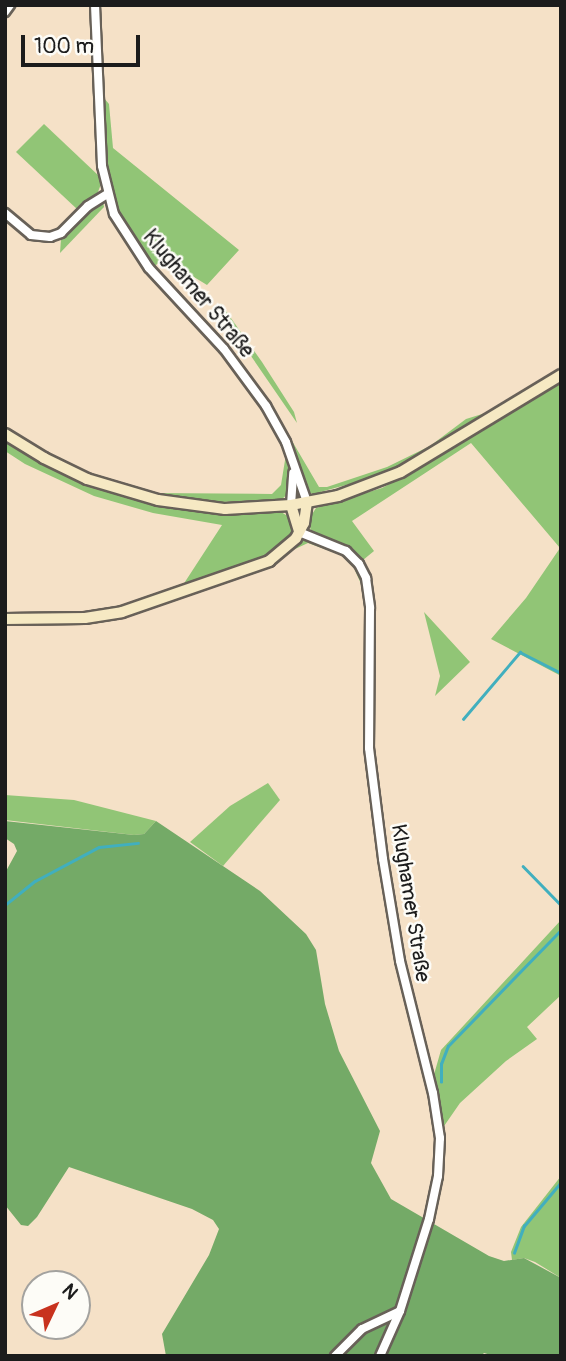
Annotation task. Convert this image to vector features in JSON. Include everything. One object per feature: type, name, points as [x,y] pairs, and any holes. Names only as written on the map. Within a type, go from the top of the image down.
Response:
[{"type":"main road","points":[[5,434],[44,458],[87,479],[158,500],[225,509],[291,505],[338,496],[401,472],[561,375]]},
{"type":"main road","points":[[5,619],[85,618],[147,605],[269,561],[288,548],[299,532],[307,502]]},
{"type":"main road","points":[[291,505],[299,532]]},
{"type":"street","points":[[5,12],[10,5]]},
{"type":"street","name":"Klughamer Straße","points":[[95,5],[102,166],[107,194],[121,226],[149,268],[224,349],[267,406],[286,442],[293,470],[307,502]]},
{"type":"street","points":[[5,213],[31,235],[50,237],[61,233],[88,206],[107,194]]},
{"type":"street","name":"Klughamer Straße","points":[[291,505],[293,470]]},
{"type":"street","name":"Klughamer Straße","points":[[299,532],[346,551],[359,564],[366,578],[370,608],[369,748],[383,859],[400,961],[437,1115],[440,1138],[438,1176],[400,1311],[380,1356]]},
{"type":"street","points":[[335,1356],[362,1329],[400,1311]]},
{"type":"green space","points":[[103,97],[109,104],[113,148],[239,250],[207,285],[163,258],[153,268],[128,232],[111,198],[106,167]]},
{"type":"green space","points":[[44,124],[99,176],[101,184],[98,192],[78,210],[16,152]]},
{"type":"green space","points":[[103,202],[104,207],[60,253],[61,239],[93,206]]},
{"type":"green space","points":[[221,304],[294,412],[297,423],[242,343],[215,313]]},
{"type":"green space","points":[[561,380],[561,676],[491,639],[526,598],[560,548],[471,443],[352,521],[374,551],[357,565],[365,593],[354,568],[341,555],[308,543],[295,549],[311,533],[309,519],[316,508],[382,488],[418,469]]},
{"type":"green space","points":[[492,411],[420,456],[375,477],[313,494],[307,492],[303,484],[285,429],[319,487],[327,487],[387,467],[430,446],[466,419]]},
{"type":"green space","points":[[5,440],[71,477],[137,500],[195,512],[229,515],[281,512],[291,518],[292,534],[269,555],[181,588],[222,525],[153,513],[94,496],[25,464],[5,451]]},
{"type":"green space","points":[[286,454],[289,493],[282,499],[222,502],[149,493],[272,494],[281,485]]},
{"type":"green space","points":[[424,612],[470,662],[435,696],[440,676]]},
{"type":"green space","points":[[268,783],[280,800],[223,866],[190,842],[230,806]]},
{"type":"green space","points":[[5,795],[74,800],[156,821],[144,834],[134,835],[5,820]]},
{"type":"green space","points":[[5,821],[134,835],[144,834],[156,821],[260,891],[306,934],[316,950],[325,1004],[339,1051],[380,1131],[371,1163],[391,1199],[489,1256],[504,1261],[524,1258],[561,1278],[561,1356],[494,1356],[484,1353],[481,1356],[166,1356],[162,1334],[209,1255],[219,1229],[213,1220],[192,1209],[69,1167],[37,1217],[28,1226],[21,1225],[5,1205],[5,873],[17,851],[14,844],[5,838]]},
{"type":"green space","points":[[561,920],[561,995],[527,1027],[537,1039],[506,1061],[460,1103],[442,1129],[433,1078],[441,1050]]},
{"type":"green space","points":[[561,1176],[561,1278],[535,1262],[524,1258],[512,1260],[511,1252],[521,1227]]},
{"type":"waterway","points":[[463,719],[520,652],[561,673]]},
{"type":"waterway","points":[[5,905],[35,881],[99,847],[138,843]]},
{"type":"waterway","points":[[523,866],[561,905]]},
{"type":"waterway","points":[[441,1082],[441,1064],[448,1046],[561,930]]},
{"type":"waterway","points":[[514,1253],[524,1226],[561,1182]]}]
